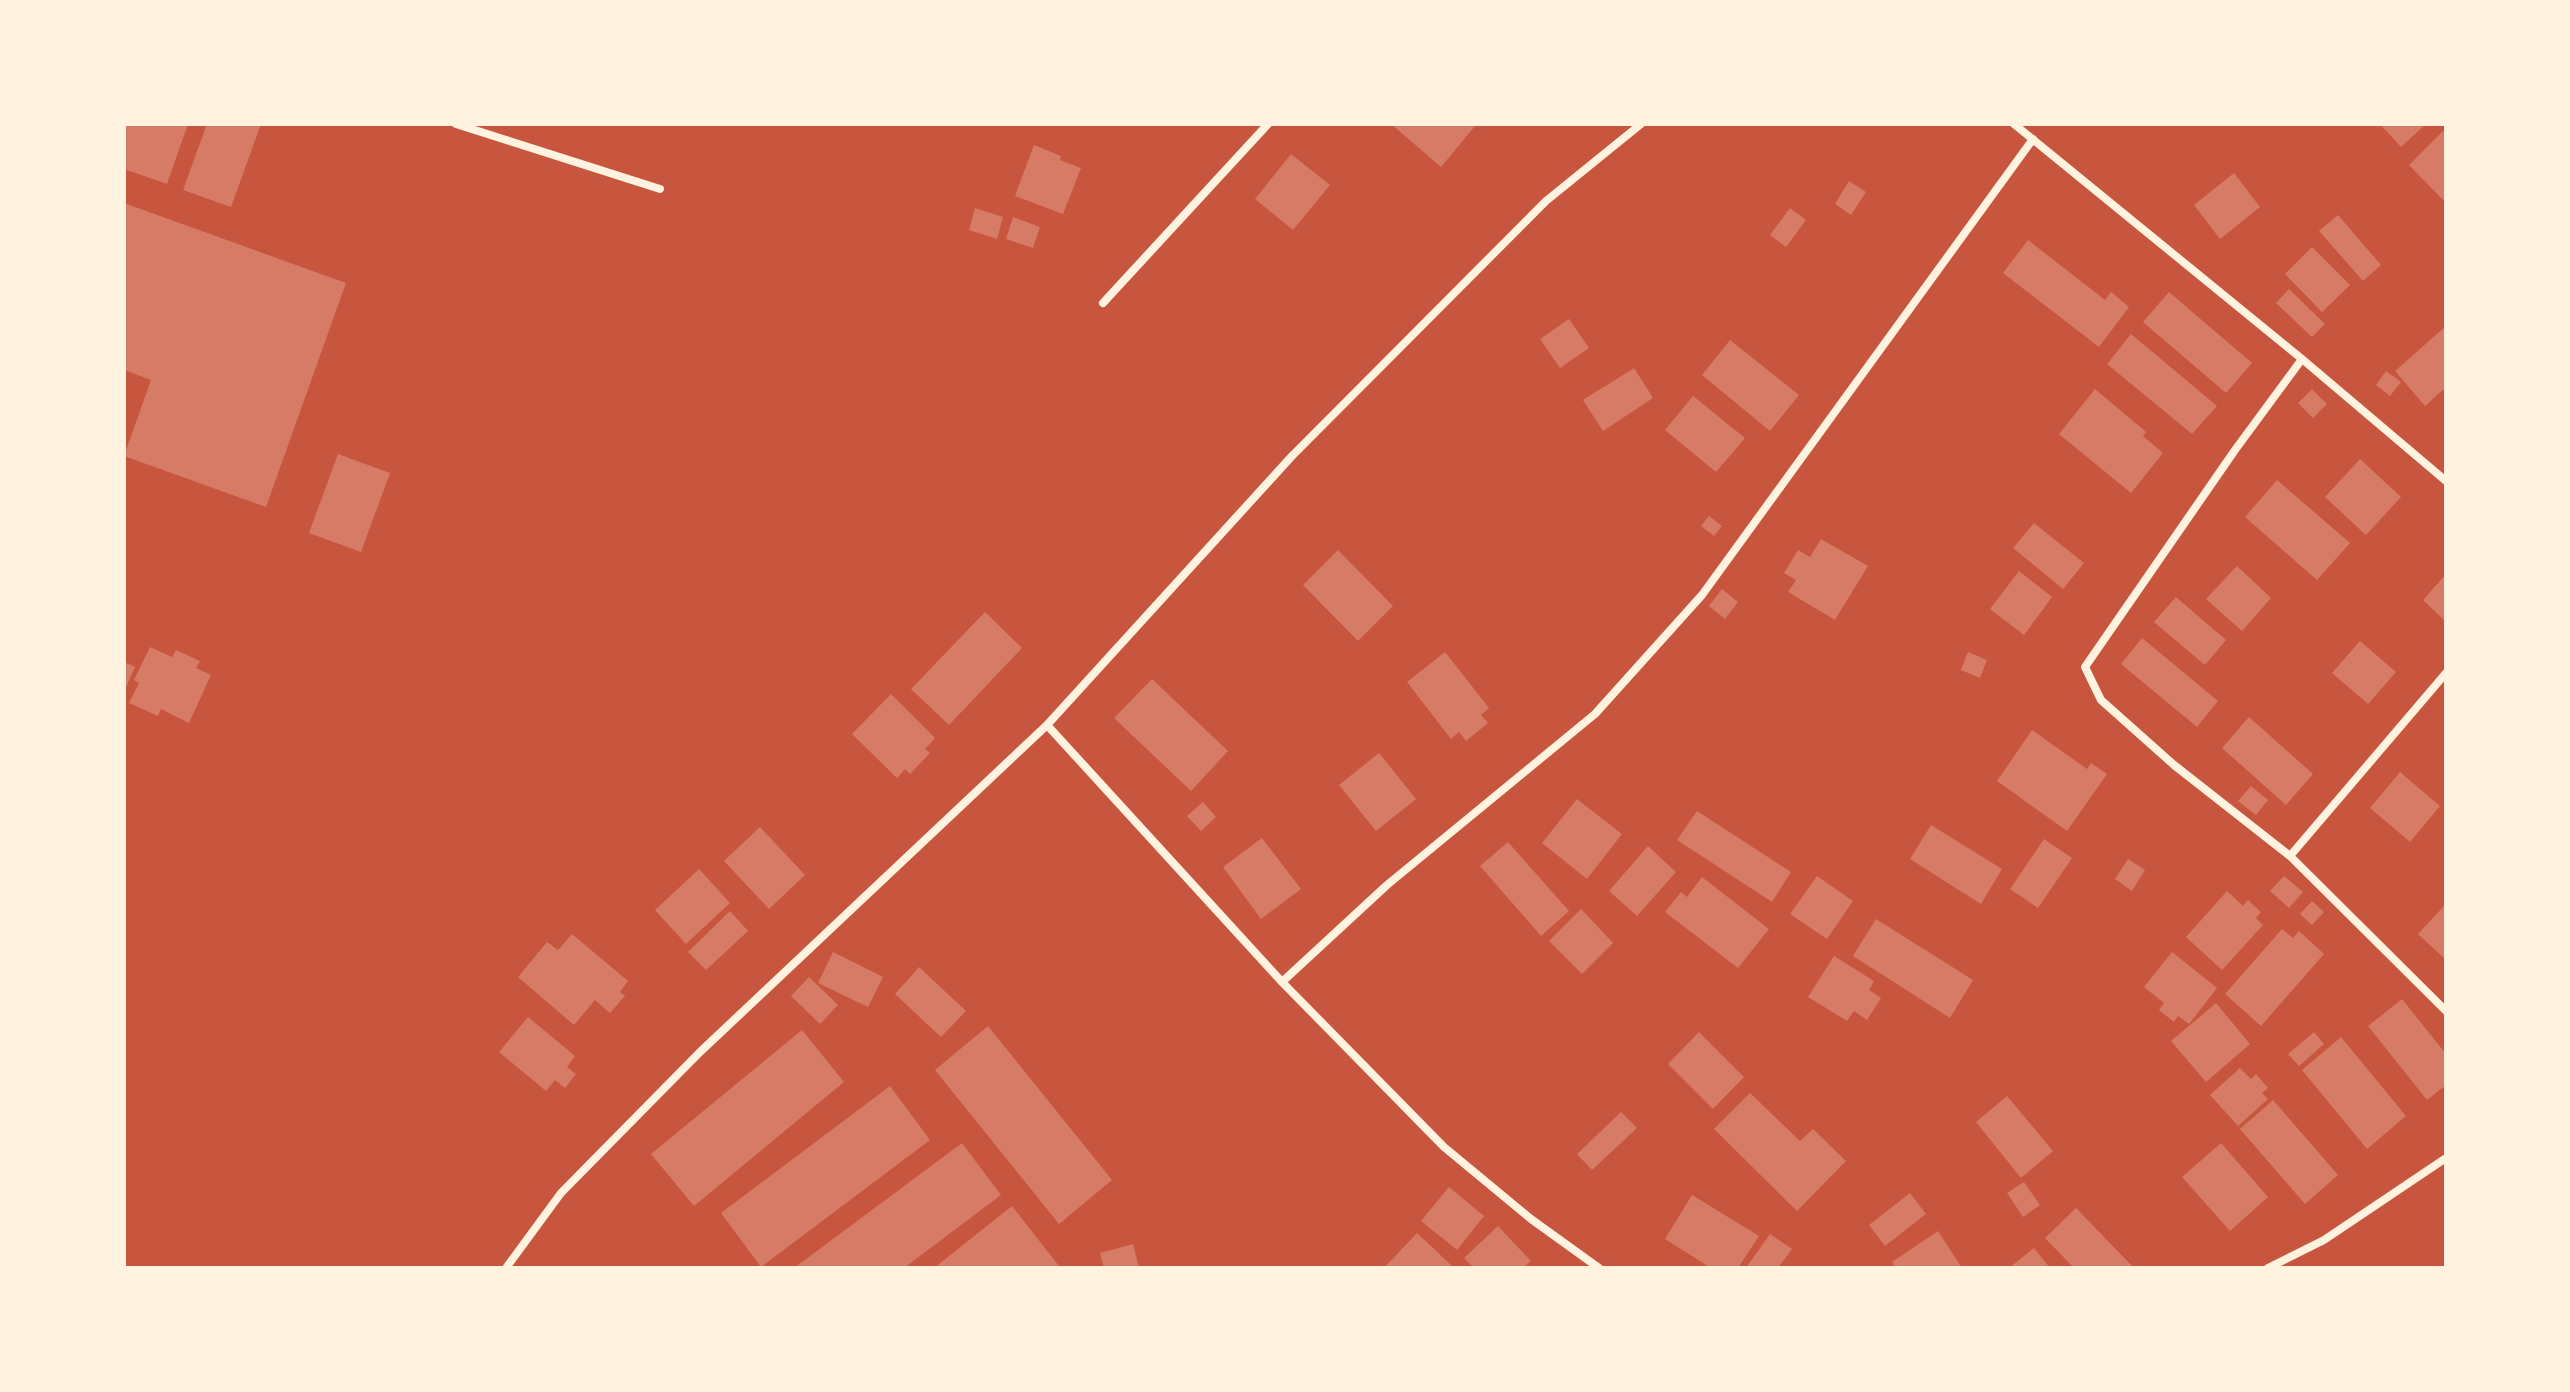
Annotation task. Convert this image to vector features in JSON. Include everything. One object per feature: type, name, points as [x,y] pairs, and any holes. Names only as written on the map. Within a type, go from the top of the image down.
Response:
[{"type":"street","points":[[456,124],[660,189]]},
{"type":"street","points":[[1103,303],[1268,124]]},
{"type":"street","points":[[506,1268],[561,1193],[700,1052],[1047,725],[1292,456],[1546,201],[1641,124]]},
{"type":"street","points":[[2014,124],[2446,481]]},
{"type":"street","points":[[1282,982],[1387,885],[1595,714],[1702,595],[2033,139]]},
{"type":"street","points":[[2302,359],[2085,667],[2101,700],[2174,765],[2290,856],[2446,1011]]},
{"type":"street","points":[[2290,856],[2446,673]]},
{"type":"street","points":[[1047,725],[1282,982],[1444,1147],[1531,1219],[1599,1268]]},
{"type":"street","points":[[2268,1268],[2324,1240],[2446,1158]]},
{"type":"building","points":[[124,124],[188,124],[167,184],[124,169]]},
{"type":"building","points":[[207,124],[261,124],[231,207],[183,190]]},
{"type":"building","points":[[1391,124],[1472,124],[1475,126],[1441,167]]},
{"type":"building","points":[[2380,124],[2426,124],[2401,147]]},
{"type":"building","points":[[2443,131],[2446,134],[2446,203],[2409,165]]},
{"type":"building","points":[[1034,145],[1081,168],[1063,214],[1015,196]]},
{"type":"building","points":[[1291,154],[1330,185],[1293,230],[1255,199]]},
{"type":"building","points":[[2234,173],[2260,207],[2220,239],[2194,205]]},
{"type":"building","points":[[1849,181],[1866,192],[1851,215],[1835,204]]},
{"type":"building","points":[[124,203],[346,283],[266,507],[124,456],[151,380],[124,370]]},
{"type":"building","points":[[975,208],[1003,217],[997,239],[969,230]]},
{"type":"building","points":[[1790,208],[1806,220],[1786,247],[1770,235]]},
{"type":"building","points":[[2338,215],[2381,265],[2363,281],[2319,231]]},
{"type":"building","points":[[1013,217],[1040,227],[1033,248],[1006,239]]},
{"type":"building","points":[[2028,240],[2105,300],[2111,292],[2129,307],[2099,347],[2003,273]]},
{"type":"building","points":[[2312,247],[2350,285],[2322,312],[2285,274]]},
{"type":"building","points":[[2289,289],[2325,324],[2312,337],[2276,303]]},
{"type":"building","points":[[2169,292],[2252,363],[2226,393],[2143,322]]},
{"type":"building","points":[[1569,319],[1589,348],[1560,368],[1540,339]]},
{"type":"building","points":[[2446,326],[2446,387],[2425,406],[2395,371]]},
{"type":"building","points":[[2131,334],[2217,406],[2192,434],[2107,364]]},
{"type":"building","points":[[1730,340],[1799,395],[1770,431],[1702,375]]},
{"type":"building","points":[[1634,368],[1653,398],[1603,431],[1583,400]]},
{"type":"building","points":[[2386,371],[2401,382],[2390,396],[2376,385]]},
{"type":"building","points":[[2095,389],[2146,432],[2143,436],[2163,453],[2131,493],[2059,434]]},
{"type":"building","points":[[2312,389],[2327,404],[2313,418],[2298,403]]},
{"type":"building","points":[[1693,396],[1745,438],[1716,472],[1665,430]]},
{"type":"building","points":[[338,454],[390,473],[361,552],[309,533]]},
{"type":"building","points":[[2360,459],[2401,497],[2366,535],[2325,497]]},
{"type":"building","points":[[2277,480],[2350,543],[2317,580],[2245,517]]},
{"type":"building","points":[[1709,516],[1722,526],[1714,536],[1701,526]]},
{"type":"building","points":[[2034,523],[2084,563],[2063,589],[2013,548]]},
{"type":"building","points":[[1821,539],[1868,566],[1835,620],[1788,592],[1796,580],[1784,573],[1798,550],[1810,557]]},
{"type":"building","points":[[1338,550],[1393,606],[1358,641],[1303,585]]},
{"type":"building","points":[[2237,566],[2271,598],[2242,631],[2206,599]]},
{"type":"building","points":[[2019,571],[2052,597],[2024,635],[1990,609]]},
{"type":"building","points":[[2446,574],[2446,622],[2423,600]]},
{"type":"building","points":[[1722,589],[1738,602],[1725,619],[1709,606]]},
{"type":"building","points":[[2176,597],[2226,640],[2205,665],[2154,622]]},
{"type":"building","points":[[985,612],[1022,648],[949,725],[911,689]]},
{"type":"building","points":[[2142,638],[2218,701],[2197,727],[2121,664]]},
{"type":"building","points":[[2360,641],[2396,672],[2368,704],[2332,673]]},
{"type":"building","points":[[150,647],[172,657],[176,650],[200,661],[196,668],[211,675],[189,723],[161,709],[158,716],[129,703],[139,683],[134,680]]},
{"type":"building","points":[[1445,652],[1489,708],[1481,715],[1488,723],[1466,741],[1459,732],[1451,739],[1407,682]]},
{"type":"building","points":[[1968,652],[1987,660],[1980,678],[1961,670]]},
{"type":"building","points":[[124,662],[135,667],[124,692]]},
{"type":"building","points":[[1152,679],[1228,751],[1191,791],[1114,718]]},
{"type":"building","points":[[891,694],[935,738],[925,749],[930,753],[910,774],[905,769],[897,778],[852,734]]},
{"type":"building","points":[[2249,717],[2313,774],[2286,805],[2222,748]]},
{"type":"building","points":[[2032,730],[2087,769],[2091,763],[2107,774],[2067,831],[1997,781]]},
{"type":"building","points":[[1379,753],[1416,799],[1376,831],[1339,785]]},
{"type":"building","points":[[2400,772],[2440,806],[2410,842],[2370,808]]},
{"type":"building","points":[[2251,786],[2268,800],[2256,815],[2238,801]]},
{"type":"building","points":[[1577,799],[1622,834],[1587,879],[1542,843]]},
{"type":"building","points":[[1203,802],[1216,817],[1201,831],[1187,816]]},
{"type":"building","points":[[1697,811],[1791,872],[1772,902],[1677,840]]},
{"type":"building","points":[[1931,825],[2002,869],[1981,904],[1910,859]]},
{"type":"building","points":[[760,827],[805,875],[769,909],[724,861]]},
{"type":"building","points":[[1262,838],[1301,889],[1261,919],[1223,867]]},
{"type":"building","points":[[2044,839],[2072,858],[2038,908],[2010,889]]},
{"type":"building","points":[[1508,842],[1569,911],[1541,936],[1480,866]]},
{"type":"building","points":[[1648,846],[1676,872],[1637,916],[1609,891]]},
{"type":"building","points":[[2128,859],[2145,870],[2132,891],[2115,879]]},
{"type":"building","points":[[699,869],[730,903],[686,944],[655,910]]},
{"type":"building","points":[[1817,876],[1853,901],[1827,939],[1790,914]]},
{"type":"building","points":[[2284,876],[2303,892],[2289,908],[2270,891]]},
{"type":"building","points":[[1702,877],[1769,929],[1738,968],[1665,912],[1681,892],[1687,897]]},
{"type":"building","points":[[2227,891],[2243,906],[2248,900],[2261,912],[2256,918],[2263,925],[2222,970],[2186,937]]},
{"type":"building","points":[[2312,901],[2324,912],[2312,925],[2300,914]]},
{"type":"building","points":[[2446,904],[2446,960],[2418,934]]},
{"type":"building","points":[[1581,909],[1613,943],[1582,974],[1549,941]]},
{"type":"building","points":[[730,911],[748,931],[706,970],[688,952]]},
{"type":"building","points":[[1876,919],[1973,980],[1950,1018],[1853,956]]},
{"type":"building","points":[[2282,929],[2293,938],[2299,931],[2324,954],[2261,1026],[2225,994]]},
{"type":"building","points":[[572,934],[628,981],[620,992],[625,996],[610,1013],[595,1000],[574,1025],[518,977],[547,942],[558,950]]},
{"type":"building","points":[[833,952],[883,977],[868,1007],[818,983]]},
{"type":"building","points":[[2172,952],[2217,988],[2189,1024],[2178,1016],[2174,1022],[2159,1010],[2164,1003],[2144,987]]},
{"type":"building","points":[[1834,956],[1874,981],[1869,990],[1881,998],[1867,1020],[1854,1011],[1847,1021],[1808,997]]},
{"type":"building","points":[[919,967],[966,1011],[941,1037],[895,994]]},
{"type":"building","points":[[809,977],[838,1005],[820,1024],[791,996]]},
{"type":"building","points":[[2402,999],[2446,1054],[2446,1085],[2427,1100],[2368,1026]]},
{"type":"building","points":[[2216,1003],[2250,1044],[2206,1082],[2171,1041]]},
{"type":"building","points":[[528,1017],[575,1056],[567,1067],[576,1074],[565,1088],[555,1080],[546,1091],[499,1052]]},
{"type":"building","points":[[988,1026],[1112,1180],[1059,1224],[935,1070]]},
{"type":"building","points":[[802,1030],[844,1082],[694,1206],[651,1154]]},
{"type":"building","points":[[1699,1032],[1744,1077],[1713,1109],[1668,1064]]},
{"type":"building","points":[[2314,1032],[2324,1044],[2299,1066],[2288,1054]]},
{"type":"building","points":[[2341,1037],[2406,1116],[2367,1149],[2302,1070]]},
{"type":"building","points":[[2240,1068],[2251,1079],[2256,1074],[2268,1088],[2262,1093],[2268,1099],[2238,1126],[2210,1095]]},
{"type":"building","points":[[890,1086],[930,1140],[761,1267],[721,1213]]},
{"type":"building","points":[[1750,1093],[1800,1141],[1813,1129],[1846,1161],[1797,1211],[1714,1129]]},
{"type":"building","points":[[2007,1096],[2053,1151],[2021,1178],[1976,1122]]},
{"type":"building","points":[[2273,1100],[2338,1175],[2305,1204],[2240,1129]]},
{"type":"building","points":[[1621,1112],[1637,1128],[1592,1170],[1577,1154]]},
{"type":"building","points":[[962,1143],[1001,1195],[904,1268],[794,1268]]},
{"type":"building","points":[[2221,1143],[2268,1197],[2230,1231],[2182,1177]]},
{"type":"building","points":[[2024,1182],[2040,1205],[2023,1217],[2007,1193]]},
{"type":"building","points":[[1449,1187],[1484,1216],[1457,1250],[1421,1221]]},
{"type":"building","points":[[1910,1193],[1926,1214],[1885,1246],[1869,1225]]},
{"type":"building","points":[[1692,1195],[1759,1236],[1738,1268],[1711,1268],[1665,1239]]},
{"type":"building","points":[[1012,1206],[1059,1266],[934,1268]]},
{"type":"building","points":[[2076,1208],[2134,1268],[2074,1268],[2045,1238]]},
{"type":"building","points":[[1498,1226],[1531,1261],[1523,1268],[1474,1268],[1464,1258]]},
{"type":"building","points":[[1938,1231],[1962,1268],[1896,1268],[1892,1262]]},
{"type":"building","points":[[1417,1233],[1452,1266],[1384,1268]]},
{"type":"building","points":[[1770,1234],[1792,1249],[1778,1268],[1746,1268]]},
{"type":"building","points":[[1133,1244],[1139,1268],[1104,1268],[1100,1253]]},
{"type":"building","points":[[2034,1248],[2050,1268],[2009,1268]]}]
